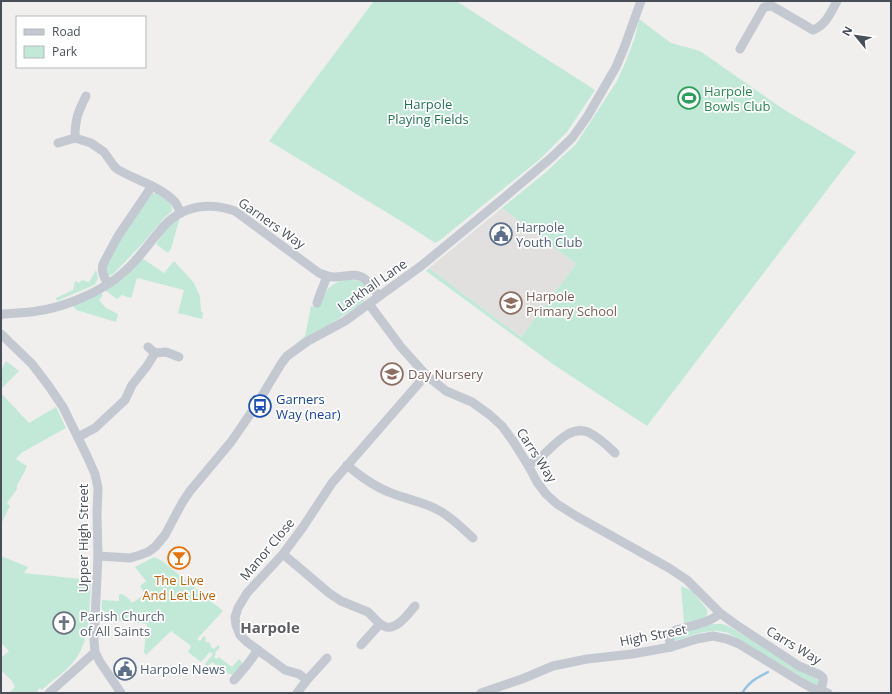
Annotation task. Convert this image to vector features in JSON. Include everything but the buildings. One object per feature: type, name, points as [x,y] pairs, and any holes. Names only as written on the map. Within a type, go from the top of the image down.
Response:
[{"type":"street","name":"Larkhall Lane","points":[[98,556],[130,558],[140,556],[155,547],[165,535],[190,491],[231,442],[257,404],[281,364],[288,356],[369,304],[427,261],[551,158],[572,138],[587,117],[616,67],[641,1]]},
{"type":"street","points":[[740,49],[764,7],[772,6],[813,30],[826,22],[837,1]]},
{"type":"street","points":[[75,138],[75,124],[86,96]]},
{"type":"street","points":[[58,143],[75,138],[91,143],[104,152],[114,166],[152,186],[169,197],[182,213]]},
{"type":"street","points":[[108,284],[102,269],[103,264],[118,236],[152,186]]},
{"type":"street","name":"Garners Way","points":[[1,315],[38,311],[57,307],[86,296],[108,284],[128,268],[169,221],[190,208],[209,205],[235,211],[319,273],[327,276]]},
{"type":"street","points":[[317,303],[319,294],[327,276],[339,277],[351,275],[364,278],[379,296]]},
{"type":"street","name":"Carrs Way","points":[[369,304],[401,347],[426,375],[446,390],[472,402],[502,426],[528,465],[536,482],[557,504],[679,574],[720,613],[799,666],[820,675],[823,678],[824,692]]},
{"type":"street","name":"Upper High Street","points":[[1,334],[32,364],[44,380],[62,407],[95,474],[98,488],[98,556],[94,640],[96,652]]},
{"type":"street","points":[[148,347],[156,353],[166,352],[179,357]]},
{"type":"street","points":[[78,437],[95,428],[124,400],[132,385],[156,353]]},
{"type":"street","name":"Manor Close","points":[[307,680],[299,674],[285,670],[247,642],[240,635],[235,617],[238,608],[245,596],[283,554],[332,483],[426,375]]},
{"type":"street","points":[[528,465],[540,458],[564,436],[571,432],[577,431],[583,431],[594,435],[615,453]]},
{"type":"street","points":[[347,465],[380,488],[393,494],[427,504],[440,511],[455,521],[473,538]]},
{"type":"street","points":[[283,554],[329,593],[341,601],[368,612],[380,624],[386,627],[395,625],[401,621],[415,606]]},
{"type":"street","points":[[671,647],[669,638],[672,632],[710,620],[718,616],[720,613]]},
{"type":"street","points":[[361,645],[380,624]]},
{"type":"street","name":"High Street","points":[[481,693],[522,679],[553,666],[587,659],[632,654],[671,647],[713,636],[727,639],[739,644],[801,682],[824,692]]},
{"type":"street","points":[[234,680],[258,650]]},
{"type":"street","points":[[49,693],[96,652],[100,662],[121,693]]},
{"type":"street","points":[[297,693],[327,658]]},
{"type":"shaded area","name":"Harpole Primary School","points":[[502,208],[576,264],[521,337],[429,268]]},
{"type":"green space","name":"Harpole Playing Fields","points":[[374,1],[456,1],[595,90],[567,132],[540,159],[435,243],[269,141]]},
{"type":"green space","points":[[639,19],[671,43],[700,51],[783,109],[856,152],[647,426],[554,365],[426,271],[429,268],[521,337],[576,264],[502,208],[546,172],[576,144],[617,81],[635,37]]},
{"type":"green space","points":[[153,193],[158,193],[170,203],[172,211],[124,263],[109,276],[104,273],[105,265],[119,238]]},
{"type":"green space","points":[[180,217],[171,249],[168,253],[156,244],[171,223]]},
{"type":"green space","points":[[142,258],[164,273],[174,261],[194,283],[200,296],[201,311],[203,313],[202,319],[178,313],[184,290],[137,278],[131,298],[122,295],[117,299],[105,290]]},
{"type":"green space","points":[[96,270],[98,278],[94,285],[57,301],[56,298],[73,290],[75,281],[79,283],[82,280],[89,282]]},
{"type":"green space","points":[[344,280],[354,280],[365,284],[367,298],[361,304],[293,348],[292,347],[305,336],[311,306],[319,307],[327,290],[334,284]]},
{"type":"green space","points":[[100,292],[103,295],[99,300],[106,308],[118,314],[116,322],[76,310],[73,306]]},
{"type":"green space","points":[[6,361],[19,371],[1,389],[1,370]]},
{"type":"green space","points":[[1,393],[29,423],[56,407],[66,428],[21,453],[16,459],[27,466],[17,485],[17,489],[7,503],[10,506],[1,524]]},
{"type":"green space","points":[[1,556],[28,567],[24,573],[81,579],[91,582],[87,633],[80,652],[68,668],[42,690],[40,688],[37,693],[9,693],[15,687],[12,681],[1,670],[2,657],[9,651],[1,643]]},
{"type":"green space","points":[[154,557],[161,560],[223,611],[197,639],[200,641],[204,636],[206,638],[205,641],[211,644],[210,646],[214,649],[218,645],[220,647],[215,653],[216,654],[214,657],[217,659],[219,657],[232,667],[239,659],[242,662],[242,667],[233,675],[227,673],[212,662],[208,667],[205,664],[213,654],[210,652],[201,662],[188,652],[191,646],[171,631],[146,655],[144,652],[147,624],[116,620],[101,621],[102,600],[119,601],[119,594],[121,594],[132,603],[145,594],[140,586],[146,581],[135,567]]},
{"type":"green space","points":[[681,586],[692,591],[706,608],[708,612],[706,617],[684,623]]},
{"type":"green space","points":[[713,624],[728,626],[759,644],[794,667],[817,679],[819,681],[818,685],[815,685],[728,633],[721,631],[708,631],[675,641],[673,640],[672,635],[695,627]]},
{"type":"waterway","points":[[742,693],[753,681],[768,672]]},
{"type":"place","name":"Harpole Bowls Club","points":[[689,98]]},
{"type":"place","name":"Harpole Youth Club","points":[[501,234]]},
{"type":"place","name":"Harpole Primary School","points":[[511,303]]},
{"type":"place","name":"Day Nursery","points":[[392,374]]},
{"type":"place","name":"Garners Way (near)","points":[[260,406]]},
{"type":"place","name":"The Live And Let Live","points":[[179,558]]},
{"type":"place","name":"Parish Church of All Saints","points":[[64,623]]},
{"type":"place","name":"Harpole News","points":[[125,669]]},
{"type":"district","name":"Harpole","points":[[270,628]]}]
